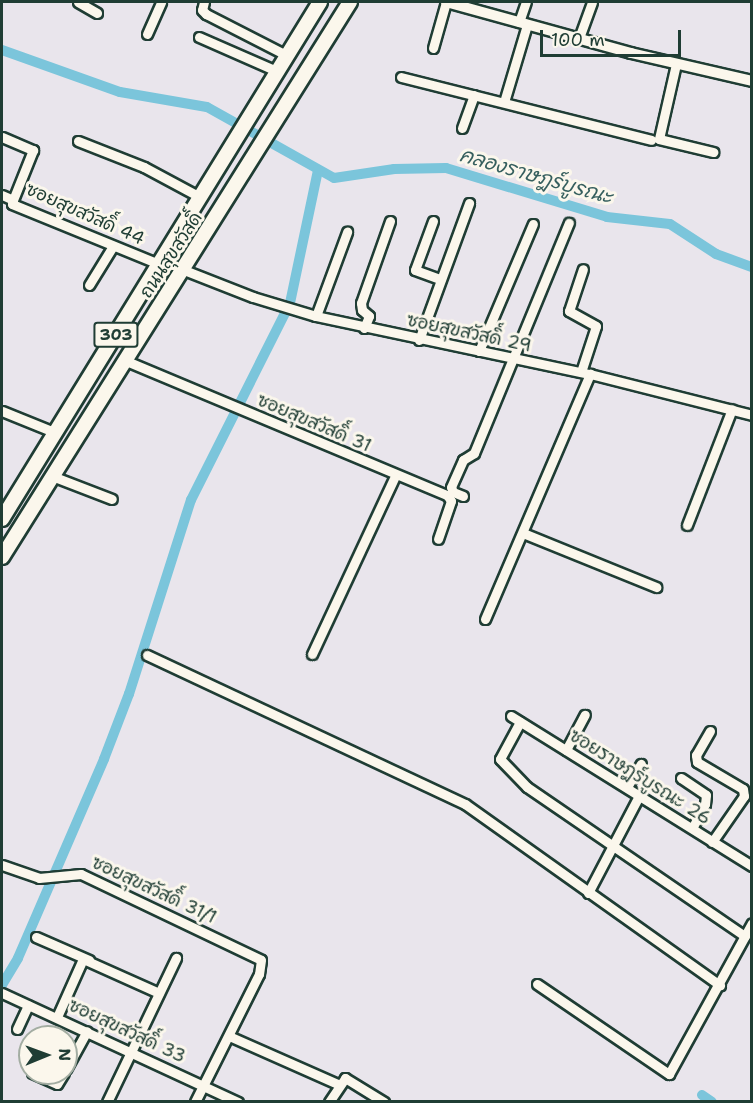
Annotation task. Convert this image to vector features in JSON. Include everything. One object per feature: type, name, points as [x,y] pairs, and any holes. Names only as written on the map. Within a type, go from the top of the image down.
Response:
[{"type":"main road","name":"ถนนสุขสวัสดิ์","points":[[2,519],[7,500],[54,432],[320,2]]},
{"type":"main road","name":"ถนนสุขสวัสดิ์","points":[[2,557],[350,2]]},
{"type":"street","points":[[78,2],[97,13]]},
{"type":"street","points":[[147,34],[161,2]]},
{"type":"street","points":[[204,2],[202,10],[206,14],[286,55]]},
{"type":"street","points":[[433,48],[446,2],[474,5],[523,23],[676,64],[752,81]]},
{"type":"street","points":[[504,102],[526,2]]},
{"type":"street","points":[[579,38],[592,2]]},
{"type":"street","points":[[199,37],[277,71]]},
{"type":"street","points":[[676,64],[659,140],[713,152]]},
{"type":"street","points":[[401,77],[651,140]]},
{"type":"street","points":[[462,128],[474,95]]},
{"type":"street","name":"ซอยสุขสวัสดิ์ 44","points":[[2,137],[33,150],[12,204],[159,264]]},
{"type":"street","points":[[78,141],[144,167],[200,197]]},
{"type":"street","points":[[2,195],[13,200]]},
{"type":"street","points":[[419,340],[469,204]]},
{"type":"street","points":[[364,328],[369,316],[362,310],[361,303],[390,221]]},
{"type":"street","points":[[433,221],[415,270],[440,279]]},
{"type":"street","points":[[463,496],[453,492],[451,487],[463,460],[474,453],[569,223]]},
{"type":"street","points":[[479,351],[533,224]]},
{"type":"street","points":[[316,316],[347,232]]},
{"type":"street","points":[[89,285],[113,246]]},
{"type":"street","points":[[485,619],[523,533],[586,373],[596,326],[569,311],[583,269]]},
{"type":"street","name":"ซอยสุขสวัสดิ์ 29","points":[[184,270],[292,310],[419,340],[586,373],[752,415]]},
{"type":"street","name":"ซอยสุขสวัสดิ์ 31","points":[[124,360],[450,498],[438,539]]},
{"type":"street","points":[[687,525],[732,409]]},
{"type":"street","points":[[2,411],[54,432]]},
{"type":"street","points":[[52,476],[112,499]]},
{"type":"street","points":[[312,654],[395,476]]},
{"type":"street","points":[[523,533],[656,587]]},
{"type":"street","points":[[147,655],[465,804],[720,985]]},
{"type":"street","points":[[566,750],[585,715]]},
{"type":"street","name":"ซอยราษฎร์บูรณะ 26","points":[[511,716],[752,866]]},
{"type":"street","points":[[520,722],[501,756],[502,762],[527,787],[745,936]]},
{"type":"street","points":[[710,732],[696,755],[697,762],[743,789],[744,796],[712,842]]},
{"type":"street","points":[[627,787],[641,764]]},
{"type":"street","points":[[681,778],[706,795],[705,804],[692,828]]},
{"type":"street","points":[[588,893],[611,844],[639,796]]},
{"type":"street","name":"ซอยสุขสวัสดิ์ 31/1","points":[[2,865],[39,878],[54,880],[81,874],[257,956],[262,965],[229,1036]]},
{"type":"street","points":[[537,984],[669,1074],[720,985],[752,923]]},
{"type":"street","points":[[36,937],[159,993]]},
{"type":"street","points":[[107,1101],[176,958]]},
{"type":"street","points":[[57,1017],[81,962],[89,960]]},
{"type":"street","name":"ซอยสุขสวัสดิ์ 33","points":[[6,995],[87,1030],[238,1101]]},
{"type":"street","points":[[17,1029],[28,1005]]},
{"type":"street","points":[[78,1047],[87,1030]]},
{"type":"street","points":[[195,1101],[229,1036],[338,1083],[349,1079],[384,1101]]},
{"type":"street","points":[[330,1101],[338,1083]]},
{"type":"waterway","name":"คลองราษฎร์บูรณะ","points":[[2,50],[120,92],[207,107],[334,178],[394,169],[446,168],[607,217],[670,224],[716,254],[752,267]]},
{"type":"waterway","points":[[2,985],[18,958],[104,759],[129,694],[191,500],[290,303],[318,170]]},
{"type":"waterway","points":[[702,1095],[712,1102]]}]
